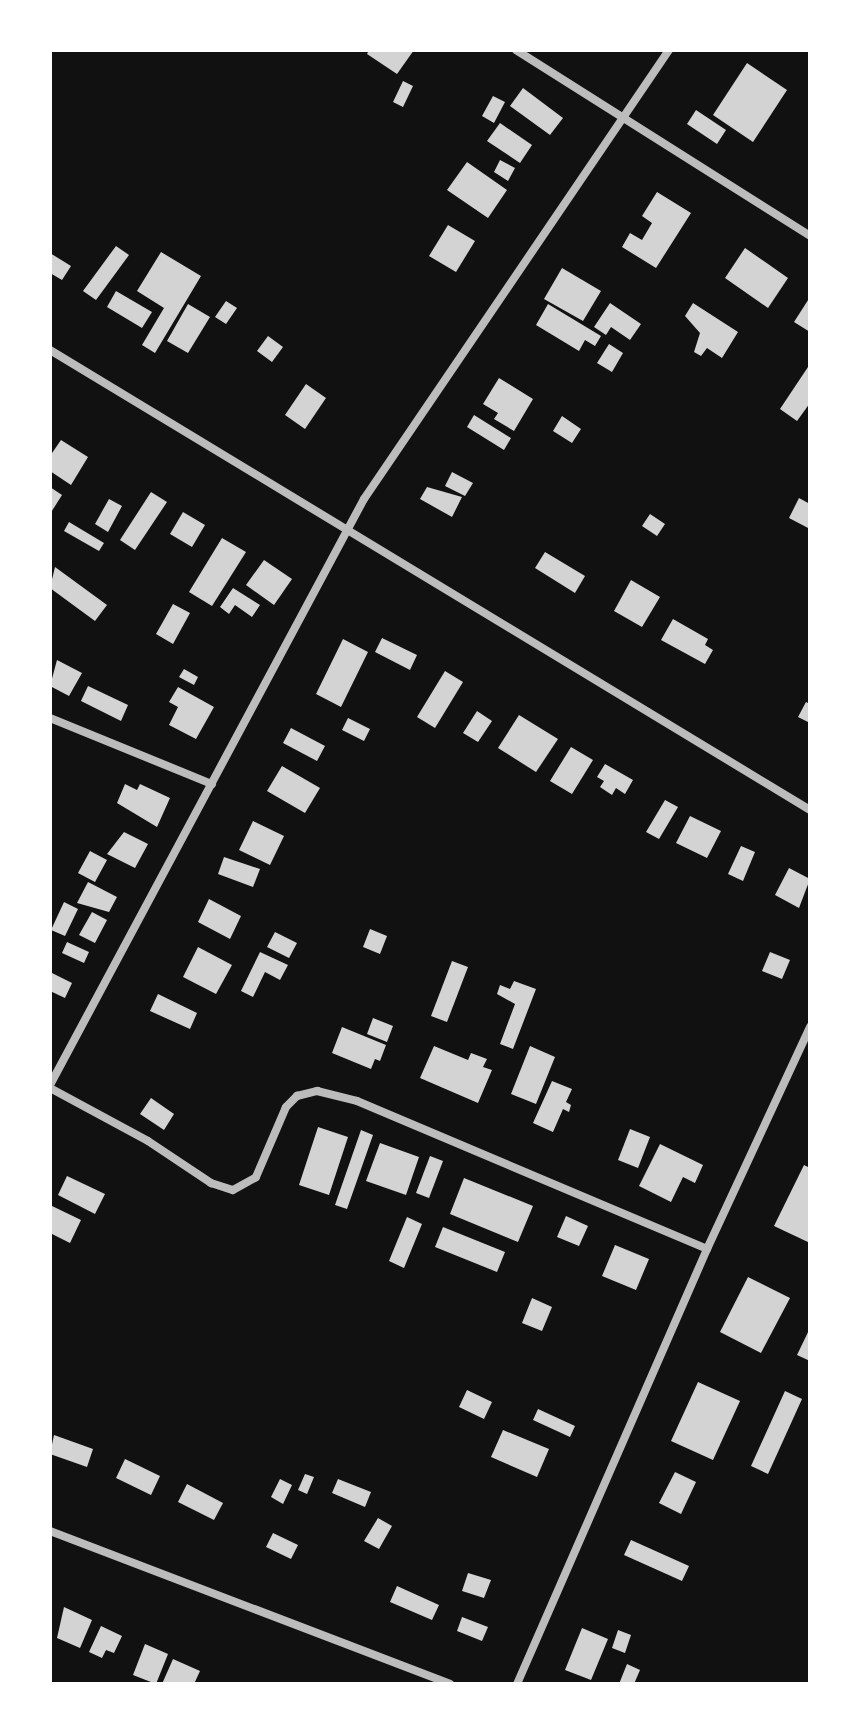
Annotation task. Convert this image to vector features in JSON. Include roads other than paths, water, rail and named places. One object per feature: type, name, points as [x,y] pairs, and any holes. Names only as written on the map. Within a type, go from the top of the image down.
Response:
[{"type":"street","points":[[516,50],[810,236]]},
{"type":"street","points":[[669,50],[421,408],[347,529],[50,1086],[148,1141],[211,1183],[233,1190],[256,1177],[286,1107],[297,1096],[317,1091],[357,1101],[707,1249]]},
{"type":"street","points":[[50,350],[810,810]]},
{"type":"street","points":[[50,718],[212,784]]},
{"type":"street","points":[[517,1684],[707,1249],[810,1027]]},
{"type":"street","points":[[50,1531],[450,1684]]}]
